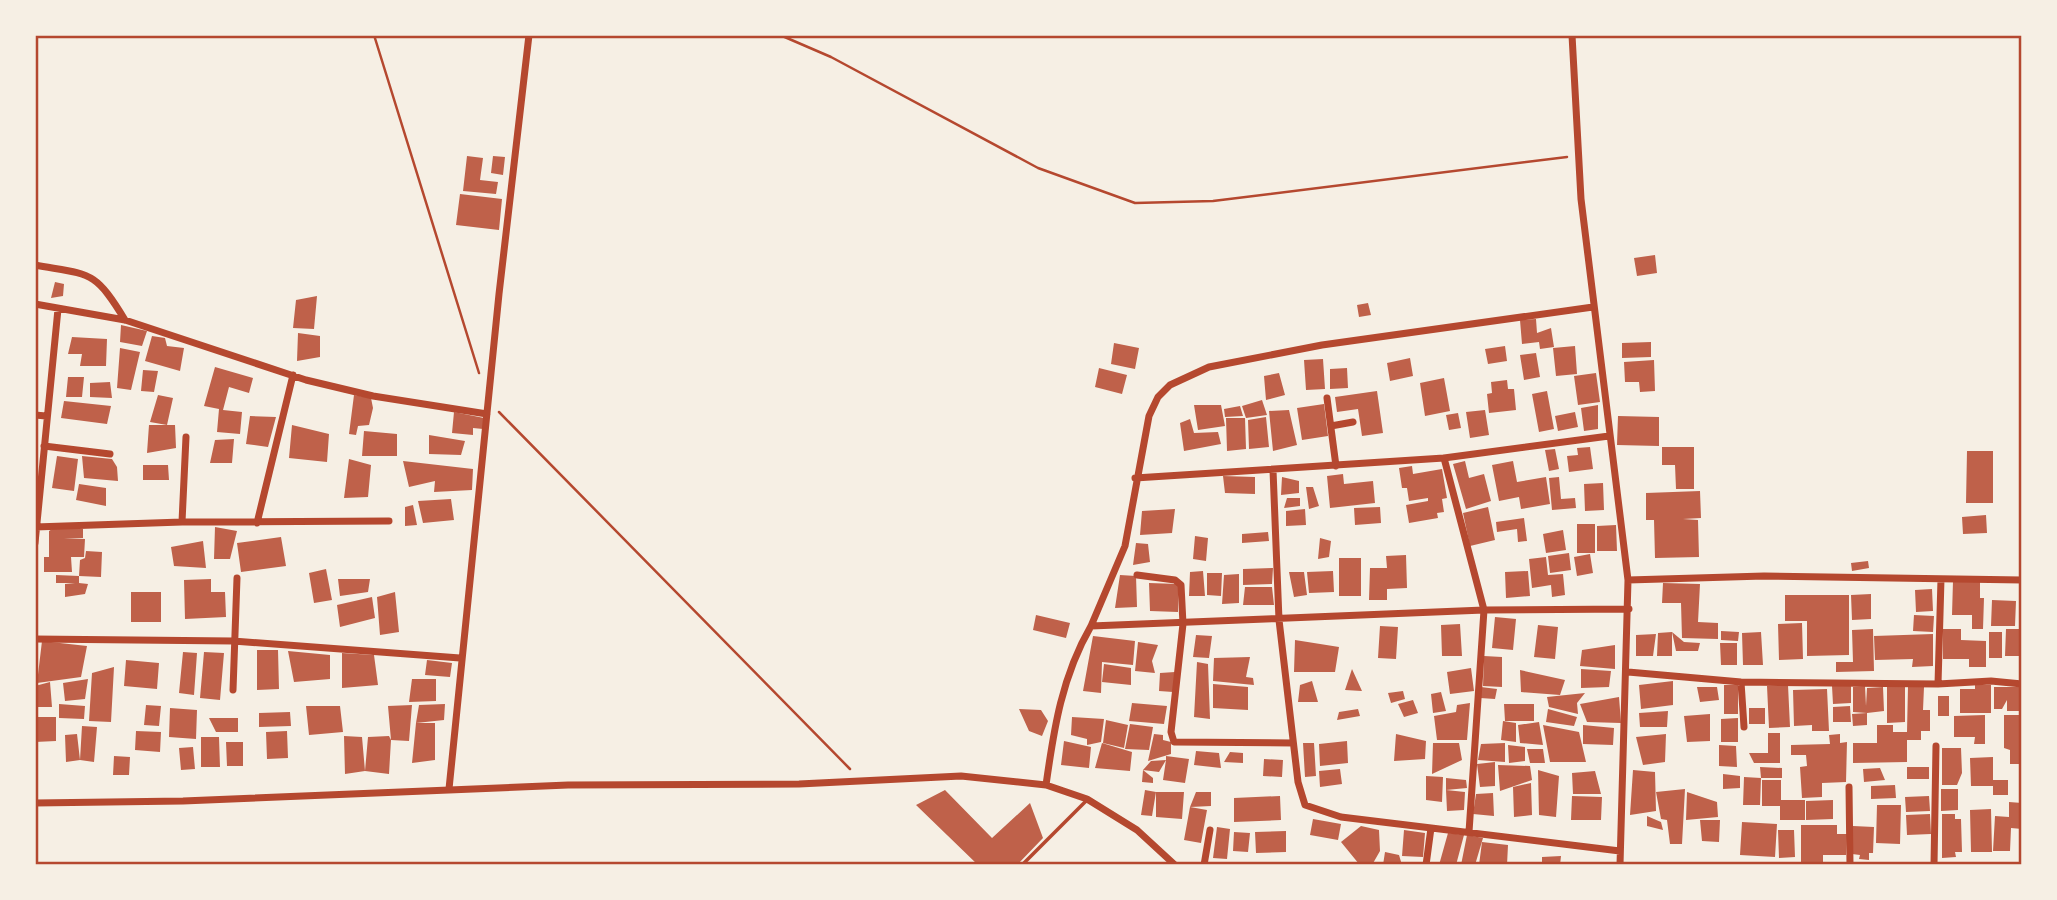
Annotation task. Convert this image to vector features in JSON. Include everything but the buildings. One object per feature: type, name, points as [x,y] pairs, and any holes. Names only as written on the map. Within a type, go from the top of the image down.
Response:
[{"type":"street","points":[[449,789],[460,658],[529,35]]},
{"type":"street","points":[[1572,35],[1577,156],[1593,307],[1628,580],[1628,672],[1620,865]]},
{"type":"street","points":[[35,265],[87,274],[97,280],[125,320]]},
{"type":"street","points":[[35,304],[125,320],[293,375],[373,396],[487,414]]},
{"type":"street","points":[[1046,785],[1056,714],[1076,654],[1125,546],[1135,478],[1149,416],[1158,397],[1185,376],[1209,367],[1322,345],[1593,307]]},
{"type":"street","points":[[35,543],[58,309]]},
{"type":"street","points":[[257,523],[293,375]]},
{"type":"street","points":[[1327,398],[1336,466]]},
{"type":"street","points":[[35,415],[46,416]]},
{"type":"street","points":[[1332,426],[1353,422]]},
{"type":"street","points":[[1135,478],[1444,458],[1609,436]]},
{"type":"street","points":[[182,522],[186,437]]},
{"type":"street","points":[[44,446],[110,454]]},
{"type":"street","points":[[1444,458],[1484,610],[1469,832]]},
{"type":"street","points":[[1273,470],[1279,620],[1300,796],[1305,805],[1341,817],[1620,851]]},
{"type":"street","points":[[36,528],[182,522],[389,521]]},
{"type":"street","points":[[1137,575],[1178,581],[1183,624],[1171,732],[1174,743],[1293,743]]},
{"type":"street","points":[[1628,580],[1764,576],[2022,580]]},
{"type":"street","points":[[233,690],[237,578]]},
{"type":"street","points":[[1938,684],[1941,579]]},
{"type":"street","points":[[1091,626],[1484,610],[1629,609]]},
{"type":"street","points":[[35,639],[233,641],[460,658]]},
{"type":"street","points":[[1628,672],[1741,682],[1938,684],[1992,681],[2022,684]]},
{"type":"street","points":[[1741,682],[1744,727]]},
{"type":"street","points":[[1934,865],[1936,746]]},
{"type":"street","points":[[35,803],[183,801],[449,789],[862,782],[932,775],[1046,785],[1087,799],[1137,830],[1175,865]]},
{"type":"street","points":[[1849,788],[1850,865]]},
{"type":"street","points":[[1426,865],[1431,828]]},
{"type":"street","points":[[1204,865],[1210,830]]},
{"type":"lane","points":[[1023,865],[1087,799]]},
{"type":"path","points":[[374,35],[480,373]]},
{"type":"path","points":[[780,35],[831,57],[1038,168],[1135,203],[1213,201],[1577,156]]},
{"type":"path","points":[[488,400],[862,782]]}]
